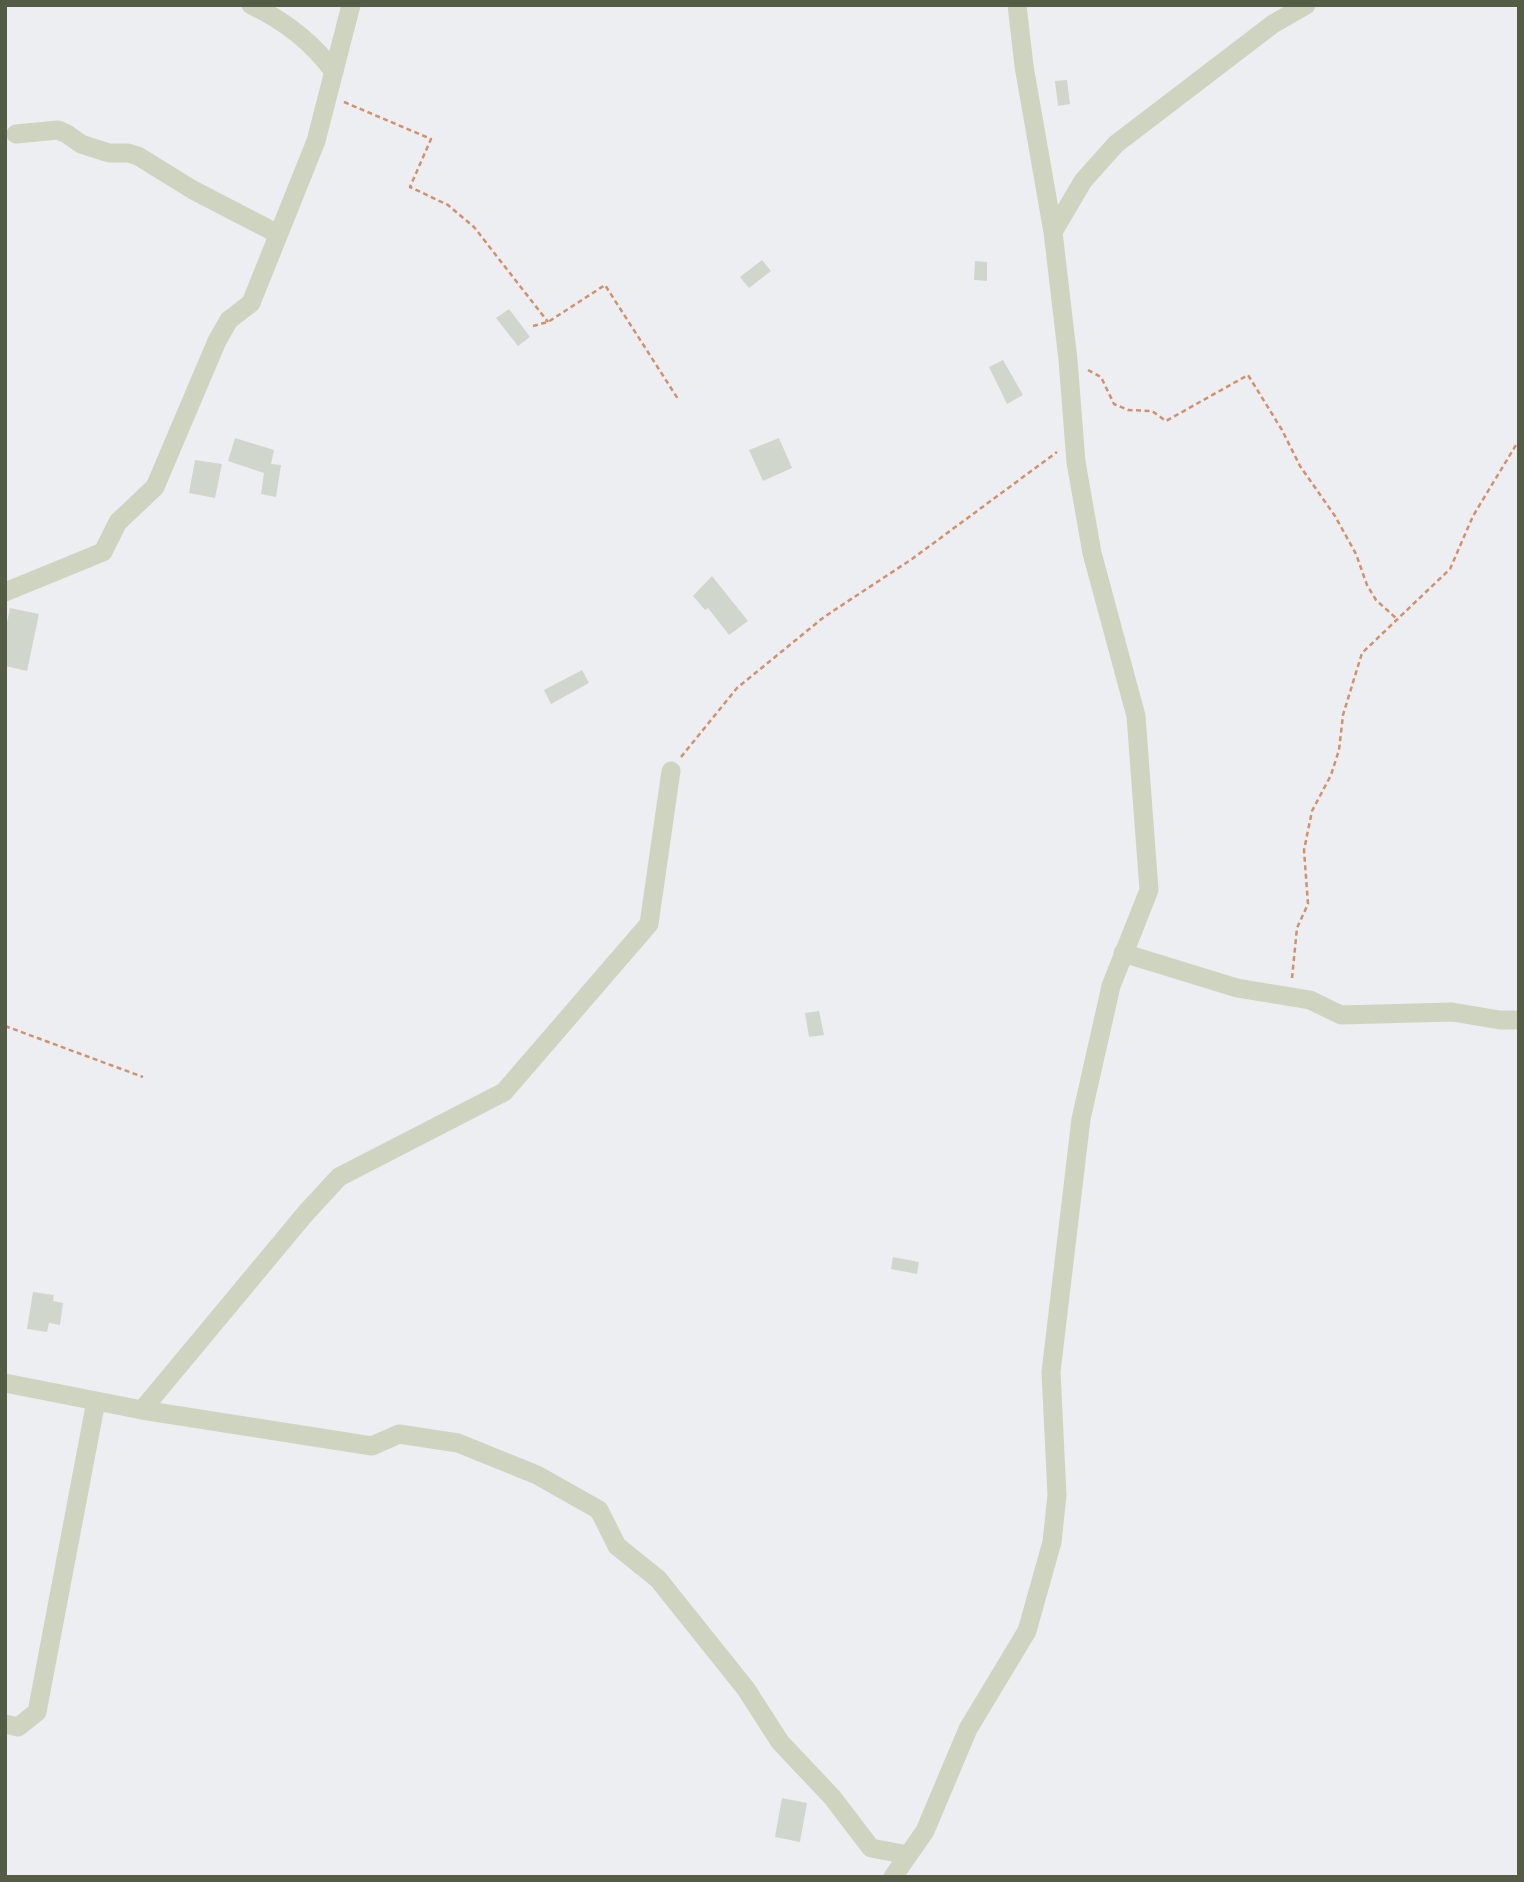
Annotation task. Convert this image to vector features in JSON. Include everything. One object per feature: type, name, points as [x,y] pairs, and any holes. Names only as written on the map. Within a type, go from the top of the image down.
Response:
[{"type":"street","points":[[251,5],[269,13],[299,35],[334,72]]},
{"type":"street","points":[[5,592],[103,552],[118,522],[155,487],[217,341],[229,320],[251,303],[316,141],[351,5]]},
{"type":"street","points":[[892,1877],[925,1831],[968,1729],[1027,1631],[1052,1542],[1057,1495],[1051,1372],[1081,1119],[1111,986],[1149,890],[1136,716],[1092,553],[1076,462],[1068,360],[1053,232],[1024,66],[1017,5]]},
{"type":"street","points":[[1053,232],[1083,181],[1116,144],[1273,24],[1306,5]]},
{"type":"street","points":[[16,134],[58,130],[81,145],[109,153],[138,156],[193,190],[278,234]]},
{"type":"street","points":[[142,1409],[339,1177],[504,1092],[649,924],[671,771]]},
{"type":"street","points":[[1124,953],[1237,988],[1310,1000],[1341,1015],[1452,1012],[1500,1020],[1519,1020]]},
{"type":"street","points":[[5,1383],[142,1409],[372,1446],[398,1434],[458,1443],[537,1475],[599,1510],[617,1546],[658,1579],[746,1689],[780,1742],[832,1797],[871,1848],[908,1855]]},
{"type":"street","points":[[5,1724],[18,1727],[37,1712],[96,1401]]},
{"type":"path","points":[[328,95],[431,139],[410,187],[449,205],[474,227],[548,322]]},
{"type":"path","points":[[533,327],[548,322],[605,285],[678,399]]},
{"type":"path","points":[[1068,360],[1101,377],[1114,404],[1128,410],[1152,411],[1166,421],[1248,375],[1282,430],[1300,466],[1335,516],[1356,554],[1367,585],[1376,600],[1396,619]]},
{"type":"path","points":[[671,771],[693,739],[747,680],[824,617],[912,559],[1074,439]]},
{"type":"path","points":[[1290,997],[1297,928],[1308,904],[1304,850],[1312,811],[1331,775],[1339,750],[1343,715],[1362,653],[1450,569],[1473,516],[1519,440]]},
{"type":"path","points":[[5,1026],[143,1077]]},
{"type":"building","points":[[1067,80],[1070,104],[1058,106],[1055,81]]},
{"type":"building","points":[[762,260],[771,271],[749,288],[740,277]]},
{"type":"building","points":[[975,261],[987,262],[987,281],[974,280]]},
{"type":"building","points":[[509,309],[530,337],[518,346],[496,318]]},
{"type":"building","points":[[1003,360],[1023,395],[1007,404],[989,367]]},
{"type":"building","points":[[235,438],[274,450],[271,464],[281,465],[276,497],[261,494],[264,473],[228,461]]},
{"type":"building","points":[[779,438],[792,468],[763,481],[749,450]]},
{"type":"building","points":[[195,460],[222,464],[215,498],[189,493]]},
{"type":"building","points":[[712,576],[748,621],[729,635],[708,608],[705,610],[693,596]]},
{"type":"building","points":[[10,608],[39,614],[27,671],[5,666],[5,633]]},
{"type":"building","points":[[582,670],[589,683],[551,704],[544,690]]},
{"type":"building","points":[[819,1011],[824,1035],[809,1037],[805,1013]]},
{"type":"building","points":[[893,1257],[919,1262],[917,1274],[891,1269]]},
{"type":"building","points":[[33,1292],[54,1295],[53,1301],[63,1303],[60,1325],[49,1323],[47,1332],[27,1329]]},
{"type":"building","points":[[782,1798],[807,1803],[800,1842],[775,1837]]}]
